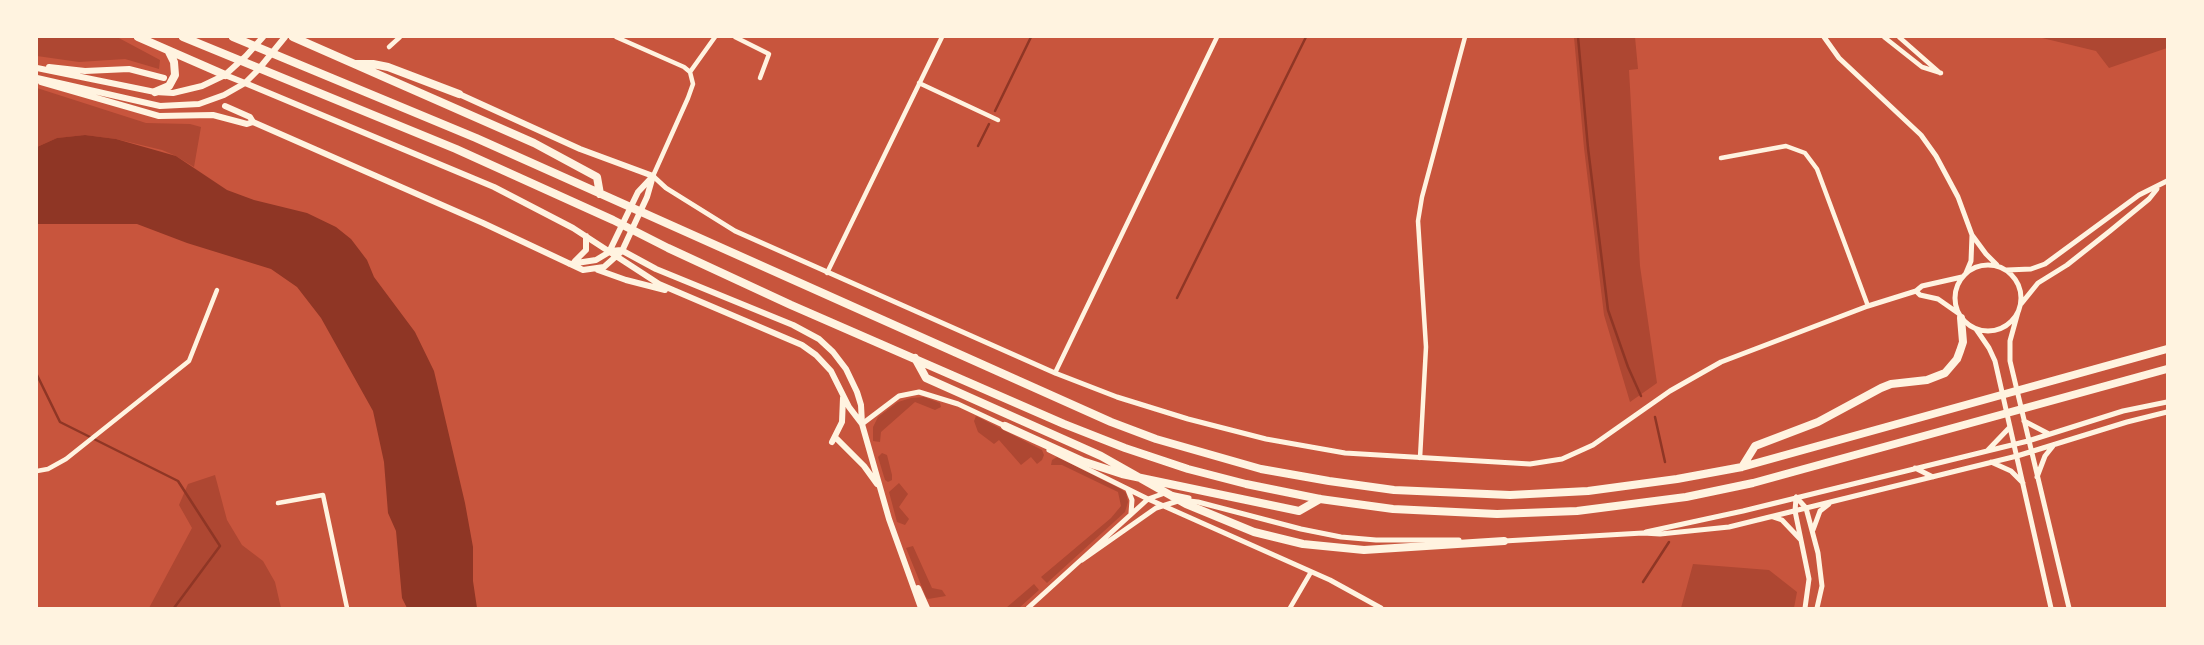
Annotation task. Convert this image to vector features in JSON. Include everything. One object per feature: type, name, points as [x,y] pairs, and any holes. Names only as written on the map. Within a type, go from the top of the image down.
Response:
[{"type":"highway","points":[[138,37],[168,51],[229,72]]},
{"type":"highway","points":[[183,37],[467,154],[760,291],[1125,448],[1217,477],[1320,499],[1393,509],[1487,513],[1577,511],[1686,497],[1753,483],[2167,369]]},
{"type":"highway","points":[[233,37],[476,138],[1068,405],[1156,439],[1261,469],[1394,490],[1510,495],[1600,490],[1742,467],[2167,349]]},
{"type":"highway","points":[[293,37],[559,156],[597,177],[600,194]]},
{"type":"highway","points":[[308,37],[314,46]]},
{"type":"highway","points":[[155,92],[169,86],[175,75],[174,62],[168,51]]},
{"type":"highway","points":[[353,64],[388,67],[459,94]]},
{"type":"highway","points":[[1742,467],[1755,446],[1818,422],[1891,384],[1927,380],[1945,373],[1957,359],[1963,342],[1960,316]]},
{"type":"highway","points":[[915,358],[926,378],[1114,462],[1176,499],[1216,518],[1275,538],[1350,550],[1400,550],[1504,541]]},
{"type":"highway","points":[[1005,426],[1082,461],[1131,476],[1299,511],[1320,499]]},
{"type":"main road","points":[[37,67],[155,92],[191,89],[229,72],[263,37]]},
{"type":"main road","points":[[37,79],[167,107],[206,102],[224,95],[248,80],[285,37]]},
{"type":"main road","points":[[37,67],[85,71],[129,69],[164,78]]},
{"type":"main road","points":[[229,72],[494,187],[586,236],[615,259],[649,279],[807,347],[831,371],[862,424]]},
{"type":"main road","points":[[37,79],[159,116],[212,115],[247,124],[253,122]]},
{"type":"main road","points":[[459,94],[580,149],[653,176]]},
{"type":"main road","points":[[226,106],[250,117],[253,122],[581,270],[596,269],[615,259],[622,251],[647,197],[653,176]]},
{"type":"main road","points":[[570,264],[596,260],[609,252],[638,192],[653,176]]},
{"type":"main road","points":[[570,264],[585,251],[588,244],[586,236]]},
{"type":"main road","points":[[609,252],[622,251],[793,325],[819,339],[838,358],[855,386],[861,405],[862,424],[880,489],[921,608]]},
{"type":"main road","points":[[596,269],[626,280],[679,293]]},
{"type":"main road","points":[[843,395],[843,418],[835,440],[864,466],[880,489]]},
{"type":"main road","points":[[903,558],[927,608]]},
{"type":"street","points":[[389,47],[400,37]]},
{"type":"street","points":[[616,37],[690,72],[693,84],[653,176],[666,188],[735,231],[1055,373],[1150,409],[1239,433],[1345,453],[1530,464],[1562,459],[1593,445],[1670,391],[1735,355],[1916,291],[1917,288],[1931,283],[1964,275],[1976,267],[1997,265]]},
{"type":"street","points":[[690,72],[716,37]]},
{"type":"street","points":[[735,37],[769,54],[760,78]]},
{"type":"street","points":[[827,273],[942,37]]},
{"type":"street","points":[[1055,373],[1217,37]]},
{"type":"street","points":[[1420,458],[1426,365],[1418,221],[1465,37]]},
{"type":"street","points":[[1824,37],[1839,58],[1920,135],[1952,184],[1972,235],[1986,254],[2007,270],[2019,285],[2021,305]]},
{"type":"street","points":[[1884,37],[1923,67],[1941,73],[1899,37]]},
{"type":"street","points":[[919,83],[998,121]]},
{"type":"street","points":[[1721,158],[1786,146],[1805,153],[1817,169],[1868,306]]},
{"type":"street","points":[[2007,270],[2039,267],[2139,195],[2167,181]]},
{"type":"street","points":[[1976,329],[1996,331],[2013,321],[2021,305],[2038,283],[2067,265],[2110,231],[2149,198],[2158,186]]},
{"type":"street","points":[[2103,221],[2110,231]]},
{"type":"street","points":[[1960,316],[1955,294],[1971,261],[1972,235]]},
{"type":"street","points":[[37,471],[48,469],[66,459],[189,361],[217,290]]},
{"type":"street","points":[[1916,291],[1920,295],[1938,299],[1960,316],[1976,329],[1989,348],[1995,362],[2052,608]]},
{"type":"street","points":[[2018,312],[2009,352],[2069,608]]},
{"type":"street","points":[[862,424],[902,395],[919,392],[958,404],[1148,499],[1311,572],[1381,608]]},
{"type":"street","points":[[1643,533],[1743,512],[1796,496],[2028,441],[2123,411],[2167,402]]},
{"type":"street","points":[[1028,608],[1131,513],[1148,499],[1161,494],[1172,493],[1301,529],[1340,537],[1376,540],[1504,541],[1710,530],[1795,512],[2017,456],[2167,412]]},
{"type":"street","points":[[2024,421],[2050,434]]},
{"type":"street","points":[[1988,450],[2010,427]]},
{"type":"street","points":[[2037,477],[2045,456],[2053,445]]},
{"type":"street","points":[[1991,462],[2011,471],[2024,483]]},
{"type":"street","points":[[1915,468],[1933,477]]},
{"type":"street","points":[[1126,488],[1131,496],[1131,513]]},
{"type":"street","points":[[278,503],[323,495],[347,608]]},
{"type":"street","points":[[1796,496],[1806,508],[1812,531],[1822,586],[1817,608]]},
{"type":"street","points":[[1796,496],[1795,512],[1809,579],[1805,608]]},
{"type":"street","points":[[1083,560],[1162,505],[1181,500],[1198,502]]},
{"type":"street","points":[[1812,531],[1820,511],[1832,502]]},
{"type":"street","points":[[1773,517],[1782,520],[1802,541]]},
{"type":"street","points":[[1290,608],[1311,572]]},
{"type":"shaded area","points":[[37,37],[117,37],[160,60],[159,69],[125,59],[79,62],[37,56]]},
{"type":"shaded area","points":[[1574,37],[1635,37],[1638,69],[1629,70],[1640,266],[1657,383],[1630,402],[1604,315]]},
{"type":"shaded area","points":[[2038,37],[2167,37],[2167,48],[2109,68],[2096,51]]},
{"type":"shaded area","points":[[37,88],[146,123],[190,124],[201,127],[194,167],[162,150],[85,135],[57,138],[37,147]]},
{"type":"shaded area","points":[[85,135],[116,139],[176,156],[227,190],[254,200],[307,213],[336,227],[351,239],[367,260],[374,277],[415,332],[434,371],[473,547],[473,581],[477,608],[407,608],[402,598],[396,531],[388,513],[384,462],[373,411],[321,318],[297,287],[271,269],[137,224],[37,224],[37,147],[57,138]]},
{"type":"shaded area","points":[[924,397],[940,403],[941,407],[935,410],[915,402],[881,432],[880,442],[873,441],[873,427],[878,417],[898,402]]},
{"type":"shaded area","points":[[976,416],[1042,450],[1042,460],[1037,464],[1031,457],[1021,465],[999,440],[994,444],[978,432],[974,421]]},
{"type":"shaded area","points":[[882,453],[887,455],[892,475],[892,480],[888,482],[878,457]]},
{"type":"shaded area","points":[[1057,457],[1121,489],[1126,493],[1128,502],[1125,512],[1047,583],[1041,577],[1111,518],[1121,506],[1118,492],[1062,465],[1051,465],[1052,460]]},
{"type":"shaded area","points":[[215,475],[227,520],[242,545],[263,561],[275,582],[281,608],[149,608],[192,528],[179,505],[188,484]]},
{"type":"shaded area","points":[[899,483],[908,494],[899,507],[909,519],[905,525],[897,522],[889,492]]},
{"type":"shaded area","points":[[913,546],[932,588],[942,590],[946,596],[926,597],[906,548]]},
{"type":"shaded area","points":[[1693,564],[1769,570],[1797,592],[1794,608],[1681,608]]},
{"type":"shaded area","points":[[1034,584],[1039,590],[1019,608],[1006,608]]},
{"type":"waterway","points":[[995,111],[1031,37]]},
{"type":"waterway","points":[[1177,298],[1306,37]]},
{"type":"waterway","points":[[1578,37],[1588,148],[1608,310],[1641,396]]},
{"type":"waterway","points":[[978,146],[989,124]]},
{"type":"waterway","points":[[37,375],[60,422],[178,481],[220,546],[174,608]]},
{"type":"waterway","points":[[1655,417],[1665,462]]},
{"type":"waterway","points":[[1643,582],[1669,542]]}]
